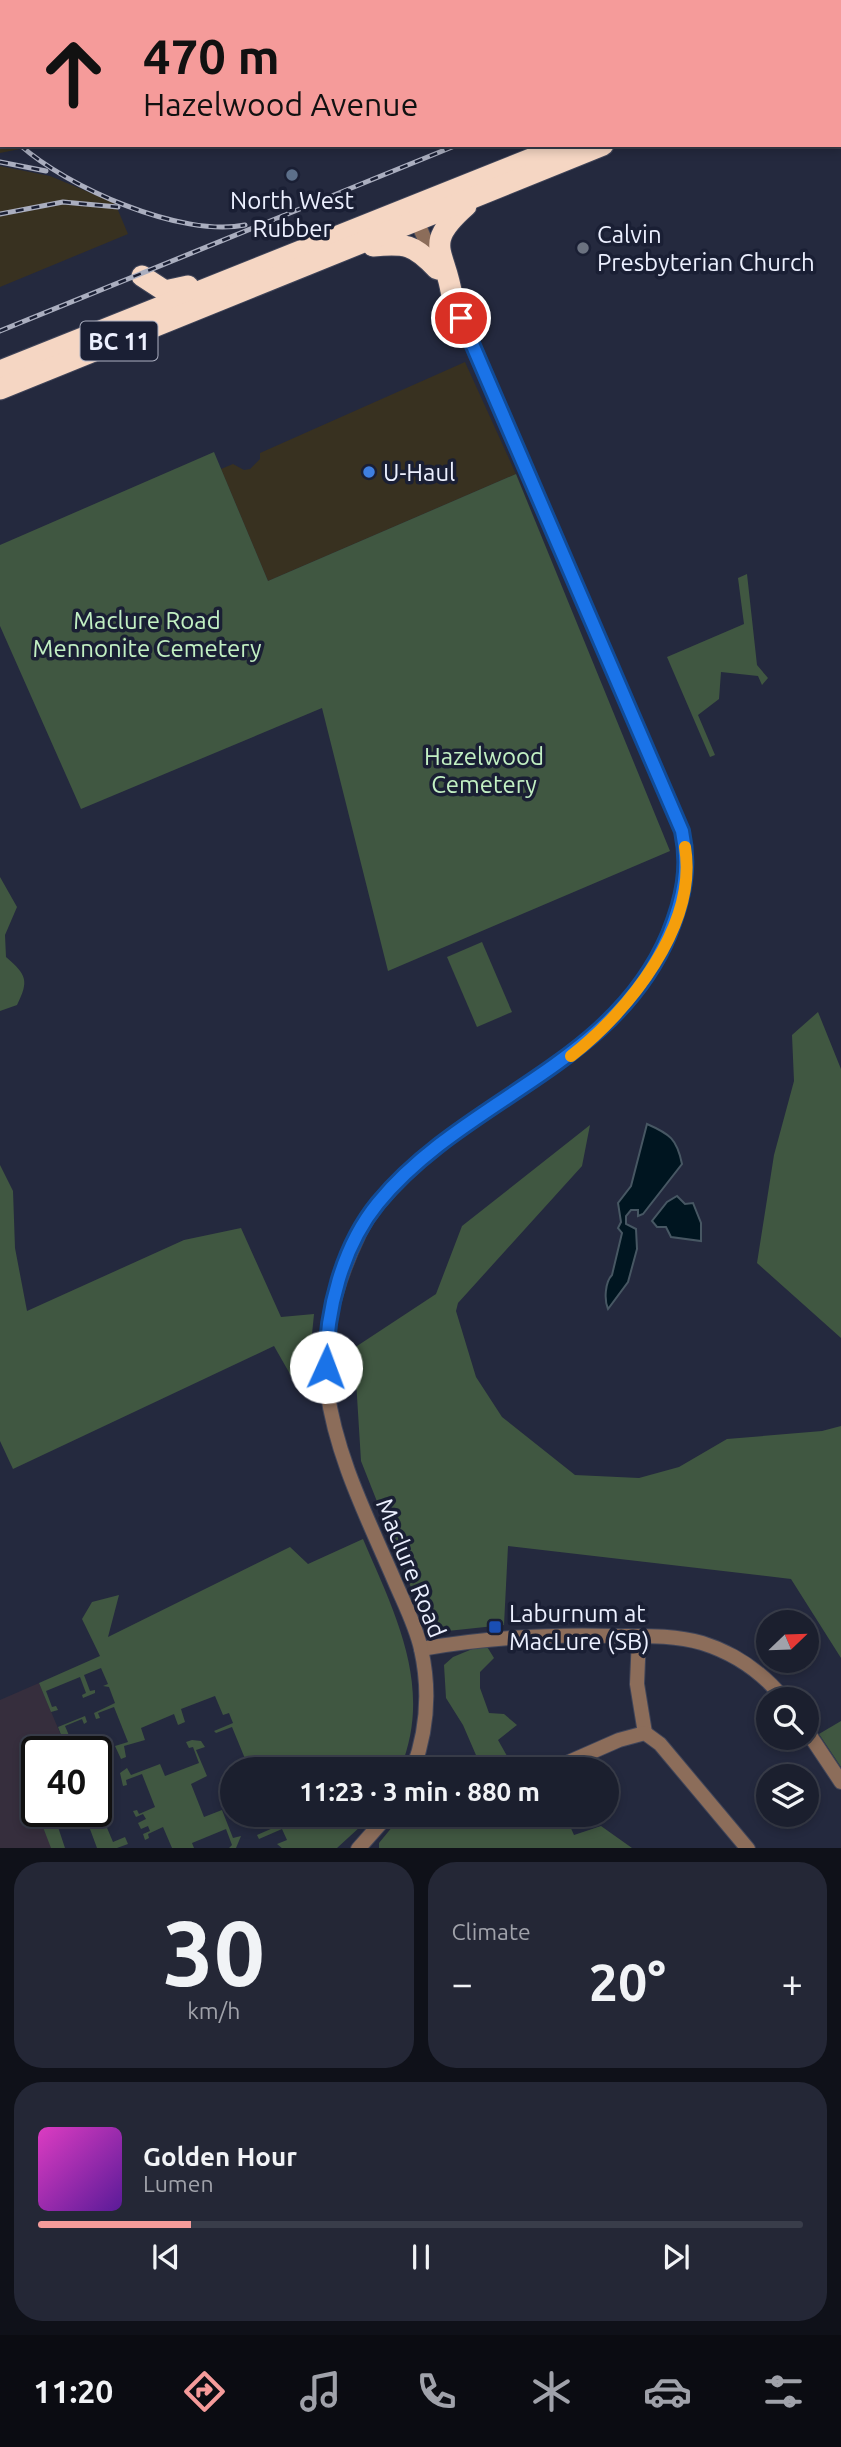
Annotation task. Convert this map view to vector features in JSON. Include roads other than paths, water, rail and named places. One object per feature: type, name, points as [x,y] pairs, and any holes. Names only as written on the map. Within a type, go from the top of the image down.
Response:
[{"type":"highway","name":"BC 11","points":[[0,389],[349,240],[429,200],[561,147]]},
{"type":"highway","name":"BC 11","points":[[0,371],[93,332],[349,240],[416,221],[598,147]]},
{"type":"highway","points":[[452,296],[439,255],[439,243],[447,224],[475,198]]},
{"type":"highway","points":[[416,221],[421,208],[429,200]]},
{"type":"highway","points":[[93,332],[134,309],[140,298],[142,276],[165,291],[173,291],[304,240],[329,233],[349,240],[406,244],[437,269]]},
{"type":"street","name":"Maclure Road","points":[[416,221],[452,296],[682,831],[686,856],[682,903],[664,947],[632,998],[573,1054],[456,1131],[419,1160],[371,1213],[350,1254],[332,1304],[326,1347],[326,1386],[346,1466],[421,1648],[426,1717],[416,1757]]},
{"type":"street","points":[[421,1648],[510,1635],[678,1638],[721,1651],[757,1672],[772,1687]]},
{"type":"street","points":[[639,1636],[637,1684],[645,1733],[660,1744],[747,1848]]},
{"type":"street","points":[[580,1757],[619,1740],[645,1733]]},
{"type":"street","points":[[819,1749],[841,1782]]},
{"type":"street","points":[[359,1848],[379,1827]]},
{"type":"water","points":[[647,1124],[671,1138],[678,1149],[682,1164],[643,1214],[638,1216],[638,1210],[631,1210],[626,1216],[626,1224],[636,1229],[637,1249],[628,1282],[608,1309],[607,1286],[622,1233],[618,1228],[621,1222],[618,1203],[631,1186]]},
{"type":"water","points":[[677,1196],[685,1204],[693,1203],[701,1223],[701,1241],[671,1237],[666,1227],[657,1227],[652,1221],[667,1202]]},
{"type":"railway","points":[[23,147],[66,177],[126,206],[189,224],[219,227],[245,225]]},
{"type":"railway","points":[[0,331],[452,147]]},
{"type":"railway","points":[[0,162],[46,171]]},
{"type":"railway","points":[[0,214],[63,202],[118,207]]},
{"type":"place","name":"North West Rubber","points":[[292,175]]},
{"type":"place","name":"Calvin Presbyterian Church","points":[[583,248]]},
{"type":"place","name":"U-Haul","points":[[369,472]]},
{"type":"place","name":"Laburnum at MacLure (SB)","points":[[495,1627]]},
{"type":"park label","name":"Maclure Road Mennonite Cemetery","points":[[147,634]]},
{"type":"park label","name":"Hazelwood Cemetery","points":[[484,770]]}]
